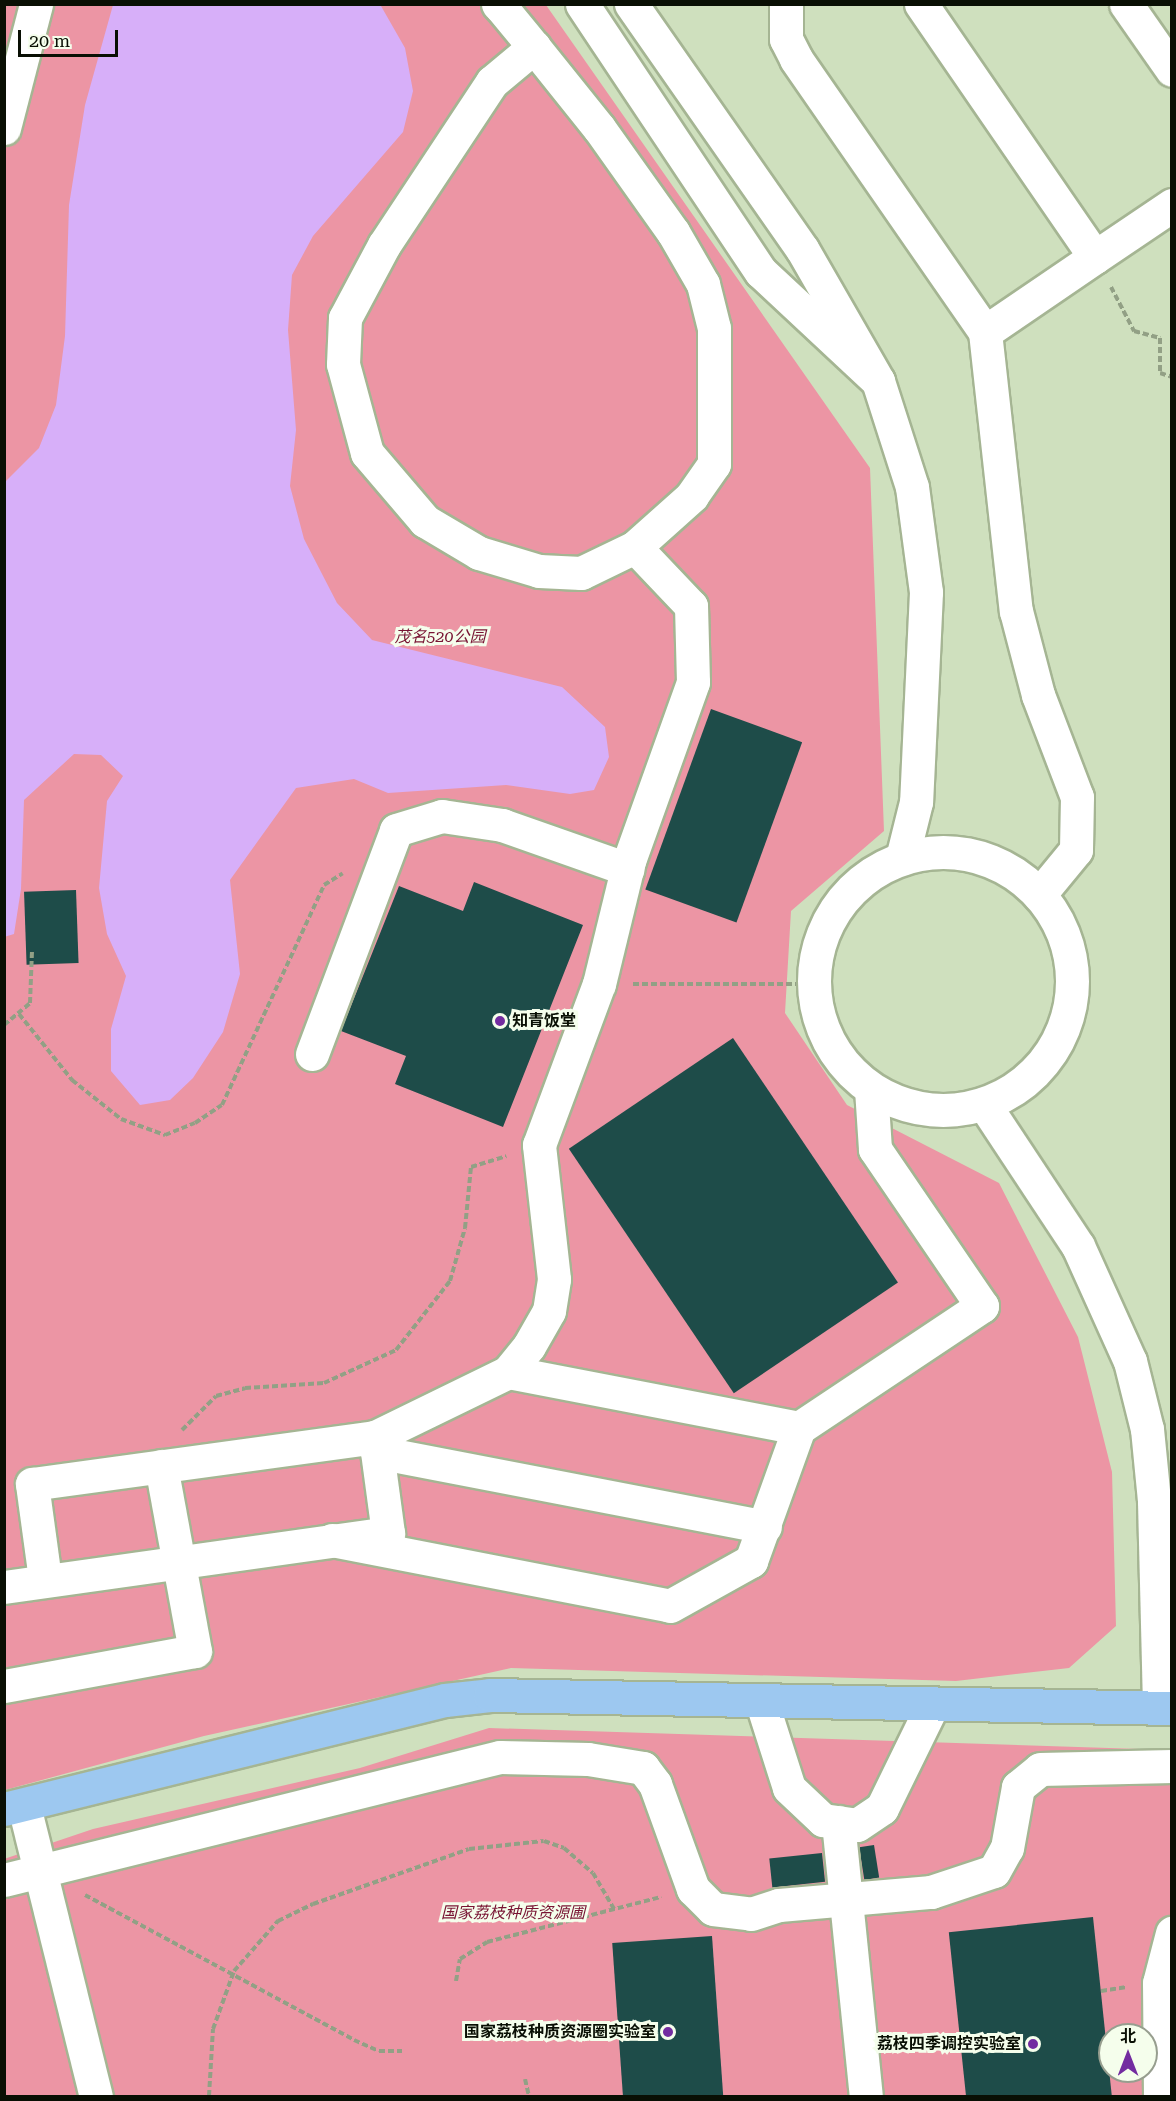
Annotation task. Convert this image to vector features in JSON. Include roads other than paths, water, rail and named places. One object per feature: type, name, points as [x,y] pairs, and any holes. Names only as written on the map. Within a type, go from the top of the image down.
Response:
[{"type":"main road","points":[[14,1808],[445,1700],[620,1694],[932,1706],[1165,1708]]},
{"type":"street","points":[[4,128],[8,83],[36,4]]},
{"type":"street","points":[[498,4],[534,47],[674,232],[703,284],[714,328],[714,464],[692,496],[635,547],[581,573],[539,571],[479,553],[425,521],[367,453],[343,364],[345,318],[384,246],[492,82],[534,47]]},
{"type":"street","points":[[582,4],[761,272],[878,381]]},
{"type":"street","points":[[631,4],[802,249],[878,381],[912,487],[926,592],[916,802],[902,858]]},
{"type":"street","points":[[786,4],[786,39],[796,59],[985,332],[1016,611],[1038,695],[1077,796],[1076,850],[1039,895]]},
{"type":"street","points":[[921,4],[1095,257]]},
{"type":"street","points":[[1126,4],[1172,70]]},
{"type":"street","points":[[985,332],[1172,205]]},
{"type":"street","points":[[376,1444],[508,1372],[549,1311],[554,1279],[539,1145],[599,984],[627,869],[693,682],[696,644],[691,606],[635,547]]},
{"type":"street","points":[[312,1054],[396,830],[442,816],[502,825],[627,869]]},
{"type":"street","points":[[954,852],[980,857],[1005,867],[1039,895],[1060,924],[1070,951],[1071,1005],[1044,1063],[1009,1093],[984,1104],[926,1110],[871,1089],[844,1065],[825,1035],[814,984],[824,929],[842,898],[870,874],[902,858],[954,852]]},
{"type":"street","points":[[332,1540],[670,1606],[751,1562],[800,1428],[981,1306],[875,1149],[871,1089]]},
{"type":"street","points":[[984,1104],[1097,1280],[1159,1427],[1165,1708]]},
{"type":"street","points":[[508,1372],[800,1428]]},
{"type":"street","points":[[45,1579],[32,1484],[158,1467],[376,1444],[765,1527]]},
{"type":"street","points":[[4,1587],[45,1579],[388,1533],[376,1444]]},
{"type":"street","points":[[4,1686],[195,1651],[179,1562],[158,1467]]},
{"type":"street","points":[[761,1700],[789,1788],[822,1820],[857,1825],[882,1808],[932,1706]]},
{"type":"street","points":[[4,1880],[41,1874],[500,1758],[588,1759],[623,1761],[649,1775],[693,1888],[713,1909],[729,1914],[844,1899],[931,1892],[994,1871],[1007,1848],[1018,1787],[1040,1769],[1172,1766]]},
{"type":"street","points":[[14,1808],[41,1874],[96,2097]]},
{"type":"street","points":[[838,1822],[844,1899],[866,2097]]},
{"type":"street","points":[[1160,2097],[1159,1983],[1172,1933]]},
{"type":"place","name":"知青饭堂","points":[[500,1021]]},
{"type":"place","name":"国家荔枝种质资源圈实验室","points":[[668,2032]]},
{"type":"place","name":"荔枝四季调控实验室","points":[[1033,2044]]},
{"type":"park label","name":"茂名520公园","points":[[440,637]]},
{"type":"park label","name":"国家荔枝种质资源圃","points":[[513,1913]]}]
